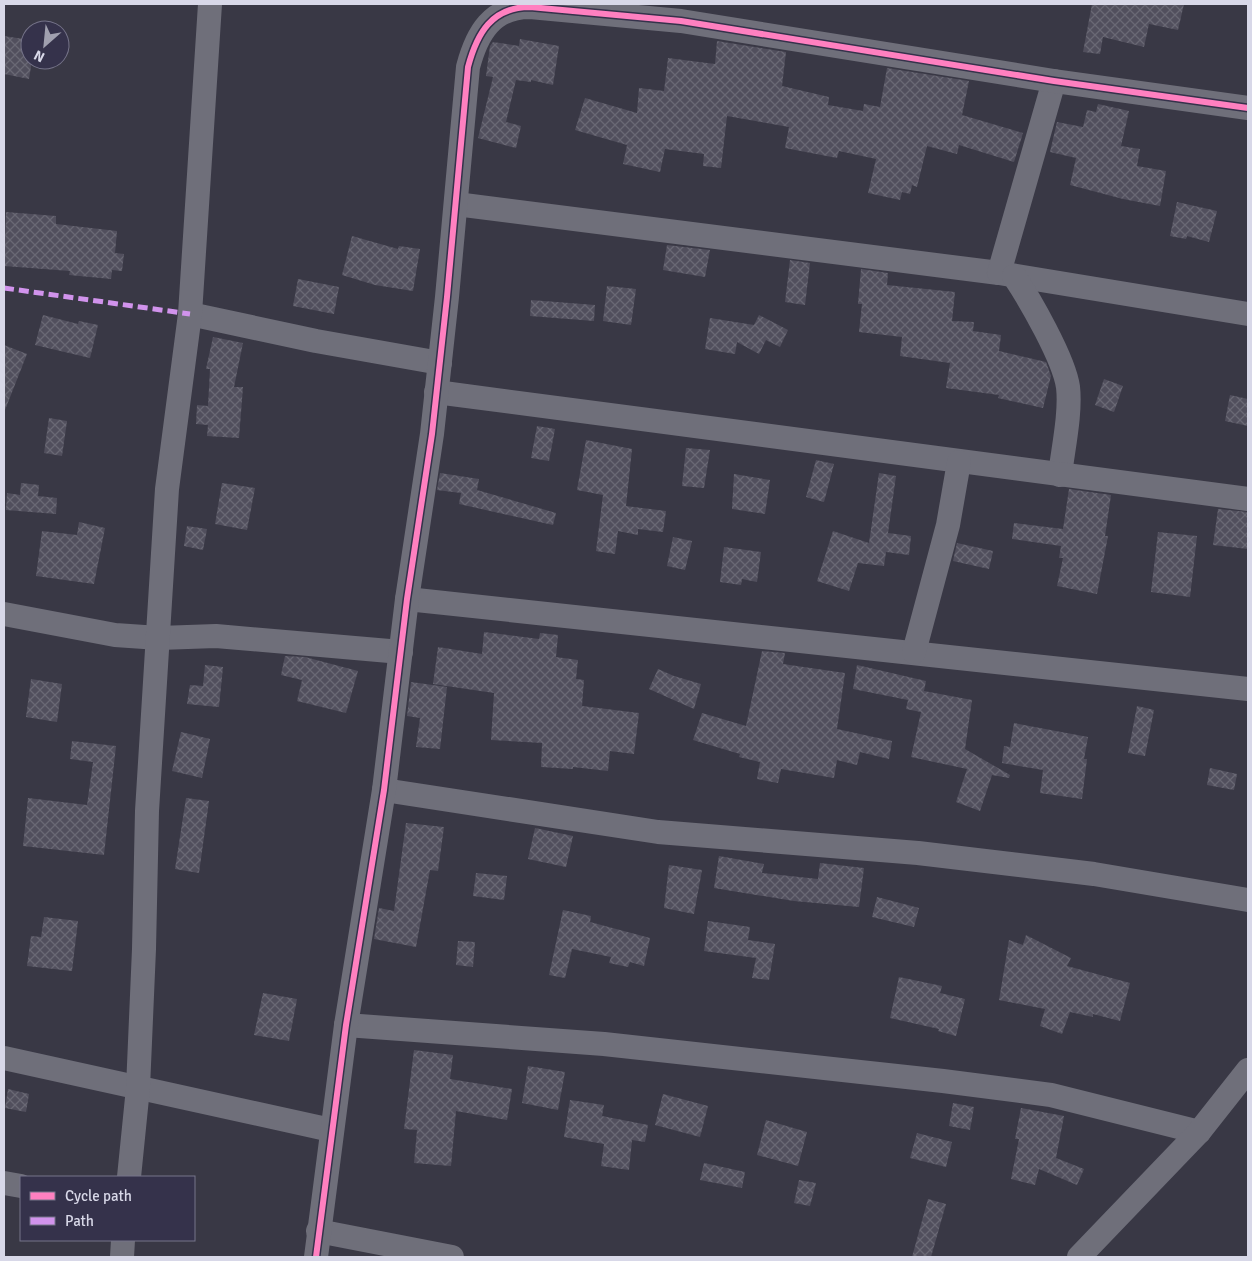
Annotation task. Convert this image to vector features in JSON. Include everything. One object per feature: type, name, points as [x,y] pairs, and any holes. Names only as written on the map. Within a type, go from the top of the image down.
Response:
[{"type":"street","points":[[129,1176],[138,1088],[147,811],[159,638],[166,489],[190,314],[210,4]]},
{"type":"street","points":[[316,1257],[346,1025],[384,790],[407,599],[440,363],[466,81],[472,54],[491,21],[508,5],[683,12],[1054,81],[1248,108]]},
{"type":"street","points":[[1054,81],[1007,275],[1048,338],[1067,383],[1068,400],[1060,475]]},
{"type":"street","points":[[456,204],[1007,275],[1248,314]]},
{"type":"street","points":[[190,314],[316,341],[440,363]]},
{"type":"street","points":[[436,392],[1248,499]]},
{"type":"street","points":[[914,652],[948,525],[959,462]]},
{"type":"street","points":[[407,599],[914,652],[1052,669],[1153,677],[1248,689]]},
{"type":"street","points":[[4,614],[107,634],[159,638],[216,636],[401,652]]},
{"type":"street","points":[[384,790],[658,832],[918,853],[1094,874],[1248,900]]},
{"type":"street","points":[[346,1025],[604,1044],[952,1082],[1051,1095],[1199,1132]]},
{"type":"street","points":[[4,1058],[331,1130]]},
{"type":"street","points":[[1079,1257],[1199,1132],[1248,1070]]},
{"type":"street","points":[[4,1183],[20,1186]]},
{"type":"street","points":[[318,1231],[452,1257]]},
{"type":"street","points":[[122,1257],[123,1241]]},
{"type":"building","points":[[1092,4],[1184,4],[1178,30],[1149,24],[1144,47],[1103,37],[1100,54],[1083,52]]},
{"type":"building","points":[[4,36],[20,38],[20,70],[30,70],[29,79],[4,74]]},
{"type":"building","points":[[520,39],[559,46],[553,85],[531,80],[531,82],[516,80],[506,122],[521,126],[516,148],[478,138],[493,77],[486,76],[490,46],[493,42],[519,46]]},
{"type":"building","points":[[717,41],[786,52],[782,86],[829,97],[828,105],[863,111],[864,104],[880,107],[887,68],[969,81],[962,115],[1023,133],[1014,162],[959,145],[957,154],[927,146],[917,187],[912,185],[910,194],[902,192],[900,200],[868,193],[876,159],[839,151],[837,158],[785,148],[789,127],[727,116],[721,168],[703,166],[704,154],[665,149],[660,172],[623,164],[627,145],[575,130],[585,98],[637,113],[639,88],[664,91],[668,58],[715,64]]},
{"type":"building","points":[[1098,104],[1129,111],[1121,146],[1140,149],[1137,166],[1166,171],[1160,206],[1123,199],[1070,185],[1076,158],[1050,152],[1057,122],[1083,127],[1087,110],[1096,112]]},
{"type":"building","points":[[1177,202],[1217,211],[1209,242],[1187,236],[1186,239],[1170,236]]},
{"type":"building","points":[[6,212],[56,216],[56,224],[117,231],[115,253],[124,254],[122,271],[112,270],[111,279],[69,275],[70,271],[4,266]]},
{"type":"building","points":[[352,236],[398,249],[399,246],[420,249],[413,291],[375,285],[342,275]]},
{"type":"building","points":[[667,245],[710,250],[705,277],[663,270]]},
{"type":"building","points":[[790,260],[810,263],[805,305],[785,302]]},
{"type":"building","points":[[861,269],[888,273],[887,285],[955,292],[952,321],[974,322],[973,331],[1001,335],[999,351],[1046,362],[1051,376],[1043,408],[998,398],[999,395],[946,388],[950,363],[900,356],[902,337],[859,332],[862,304],[858,304]]},
{"type":"building","points":[[298,279],[339,287],[334,314],[293,306]]},
{"type":"building","points":[[607,286],[636,289],[631,325],[603,321]]},
{"type":"building","points":[[531,300],[595,305],[594,321],[530,316]]},
{"type":"building","points":[[43,315],[78,324],[79,321],[98,325],[90,358],[35,345]]},
{"type":"building","points":[[759,315],[788,330],[780,347],[766,340],[759,354],[737,342],[735,354],[705,349],[710,318],[754,325]]},
{"type":"building","points":[[213,337],[243,343],[234,387],[243,387],[239,438],[207,436],[208,425],[196,424],[197,405],[208,406],[210,369],[206,369]]},
{"type":"building","points":[[4,345],[27,354],[5,410],[4,410]]},
{"type":"building","points":[[1104,379],[1123,386],[1114,412],[1095,405]]},
{"type":"building","points":[[1230,395],[1248,399],[1248,426],[1225,421]]},
{"type":"building","points":[[49,418],[67,421],[62,456],[44,453]]},
{"type":"building","points":[[537,426],[555,429],[549,461],[531,458]]},
{"type":"building","points":[[586,440],[632,449],[626,506],[666,511],[663,532],[638,529],[638,535],[618,531],[615,554],[596,551],[603,495],[577,490]]},
{"type":"building","points":[[686,448],[710,450],[704,488],[682,486]]},
{"type":"building","points":[[816,460],[834,464],[824,502],[806,497]]},
{"type":"building","points":[[440,473],[479,479],[477,490],[556,513],[553,525],[459,504],[461,493],[437,490]]},
{"type":"building","points":[[879,473],[896,476],[888,533],[911,536],[909,555],[886,552],[884,566],[858,563],[849,591],[817,581],[833,531],[869,543]]},
{"type":"building","points":[[734,474],[770,480],[765,514],[732,509]]},
{"type":"building","points":[[21,483],[39,485],[38,496],[57,498],[56,514],[6,510],[7,493],[20,495]]},
{"type":"building","points":[[222,483],[255,488],[247,530],[215,524]]},
{"type":"building","points":[[1069,489],[1111,495],[1105,536],[1108,536],[1097,594],[1057,586],[1063,558],[1059,558],[1061,546],[1012,539],[1014,523],[1063,529]]},
{"type":"building","points":[[1218,509],[1248,512],[1248,549],[1213,545]]},
{"type":"building","points":[[79,522],[105,528],[94,584],[36,576],[42,531],[77,535]]},
{"type":"building","points":[[187,526],[207,529],[203,550],[184,546]]},
{"type":"building","points":[[1158,532],[1197,536],[1190,597],[1151,592]]},
{"type":"building","points":[[673,537],[692,541],[685,570],[667,566]]},
{"type":"building","points":[[957,543],[993,551],[989,569],[953,561]]},
{"type":"building","points":[[724,547],[761,552],[757,582],[742,579],[741,585],[720,582]]},
{"type":"building","points":[[484,632],[539,639],[540,633],[558,635],[556,657],[578,660],[576,679],[584,680],[582,706],[639,713],[634,754],[610,751],[608,771],[573,767],[573,769],[541,767],[542,743],[491,740],[494,693],[433,684],[438,647],[482,654]]},
{"type":"building","points":[[762,651],[785,653],[783,664],[845,673],[837,729],[892,741],[889,759],[860,752],[857,765],[837,760],[834,778],[781,769],[778,783],[757,779],[760,762],[739,757],[740,754],[693,740],[702,713],[746,726]]},
{"type":"building","points":[[285,656],[305,657],[358,671],[346,713],[297,701],[302,680],[281,675]]},
{"type":"building","points":[[205,665],[223,667],[219,707],[187,704],[190,685],[203,686]]},
{"type":"building","points":[[857,665],[926,681],[924,691],[972,700],[965,749],[1010,775],[1009,778],[992,775],[980,811],[956,802],[967,769],[911,757],[921,712],[906,709],[908,700],[853,689]]},
{"type":"building","points":[[658,669],[701,684],[694,709],[649,689]]},
{"type":"building","points":[[31,679],[62,684],[57,722],[26,717]]},
{"type":"building","points":[[411,682],[447,687],[440,749],[416,747],[420,718],[407,716]]},
{"type":"building","points":[[1137,706],[1154,710],[1145,756],[1128,753]]},
{"type":"building","points":[[1014,723],[1088,737],[1084,759],[1087,759],[1082,799],[1040,793],[1043,770],[1002,763],[1004,746],[1010,747]]},
{"type":"building","points":[[181,732],[210,739],[202,778],[172,771]]},
{"type":"building","points":[[72,741],[116,746],[104,855],[23,846],[28,798],[87,805],[93,762],[70,759]]},
{"type":"building","points":[[1210,768],[1237,774],[1234,790],[1207,785]]},
{"type":"building","points":[[186,798],[209,801],[199,873],[175,869]]},
{"type":"building","points":[[406,823],[444,827],[438,871],[430,870],[416,947],[374,939],[379,908],[394,911]]},
{"type":"building","points":[[535,828],[573,836],[566,867],[528,859]]},
{"type":"building","points":[[719,856],[764,864],[762,873],[818,879],[820,863],[864,868],[859,907],[794,901],[714,888]]},
{"type":"building","points":[[669,865],[702,870],[694,914],[664,908]]},
{"type":"building","points":[[476,873],[507,876],[504,900],[473,896]]},
{"type":"building","points":[[877,897],[919,908],[914,927],[872,917]]},
{"type":"building","points":[[563,910],[591,916],[590,922],[650,938],[644,966],[630,962],[628,967],[609,963],[611,957],[572,949],[565,978],[549,975]]},
{"type":"building","points":[[44,917],[78,921],[72,971],[27,966],[31,936],[41,937]]},
{"type":"building","points":[[708,921],[750,927],[748,940],[775,944],[769,980],[752,978],[756,958],[704,951]]},
{"type":"building","points":[[1026,935],[1071,958],[1067,966],[1130,983],[1120,1021],[1093,1014],[1093,1017],[1070,1012],[1062,1034],[1040,1026],[1045,1009],[999,1000],[1009,940],[1023,945]]},
{"type":"building","points":[[458,941],[475,942],[473,967],[456,965]]},
{"type":"building","points":[[899,977],[942,986],[940,993],[965,999],[956,1036],[938,1031],[939,1029],[890,1018]]},
{"type":"building","points":[[263,993],[297,999],[289,1041],[254,1035]]},
{"type":"building","points":[[414,1050],[453,1055],[450,1079],[512,1089],[507,1120],[456,1111],[451,1166],[414,1163],[417,1130],[404,1129]]},
{"type":"building","points":[[528,1066],[565,1072],[558,1110],[522,1103]]},
{"type":"building","points":[[8,1089],[29,1094],[26,1112],[5,1108]]},
{"type":"building","points":[[663,1094],[708,1106],[700,1137],[655,1125]]},
{"type":"building","points":[[570,1100],[604,1105],[602,1116],[648,1125],[645,1142],[632,1140],[629,1170],[601,1166],[604,1144],[564,1137]]},
{"type":"building","points":[[953,1103],[974,1107],[970,1130],[949,1126]]},
{"type":"building","points":[[1021,1108],[1064,1116],[1056,1158],[1084,1169],[1077,1185],[1039,1169],[1035,1185],[1011,1179],[1019,1139],[1015,1139]]},
{"type":"building","points":[[766,1120],[807,1132],[798,1166],[757,1155]]},
{"type":"building","points":[[917,1133],[952,1142],[946,1167],[910,1158]]},
{"type":"building","points":[[704,1163],[745,1172],[742,1188],[700,1180]]},
{"type":"building","points":[[799,1180],[816,1183],[810,1206],[794,1203]]},
{"type":"building","points":[[928,1199],[946,1204],[931,1257],[912,1257]]},
{"type":"marked path","points":[[4,288],[190,314]]},
{"type":"cycle path","points":[[316,1257],[346,1025],[384,790],[407,599],[432,434],[447,297],[468,67],[476,43],[488,24],[506,12],[517,8],[530,7],[681,21],[1054,81],[1248,108]]}]
